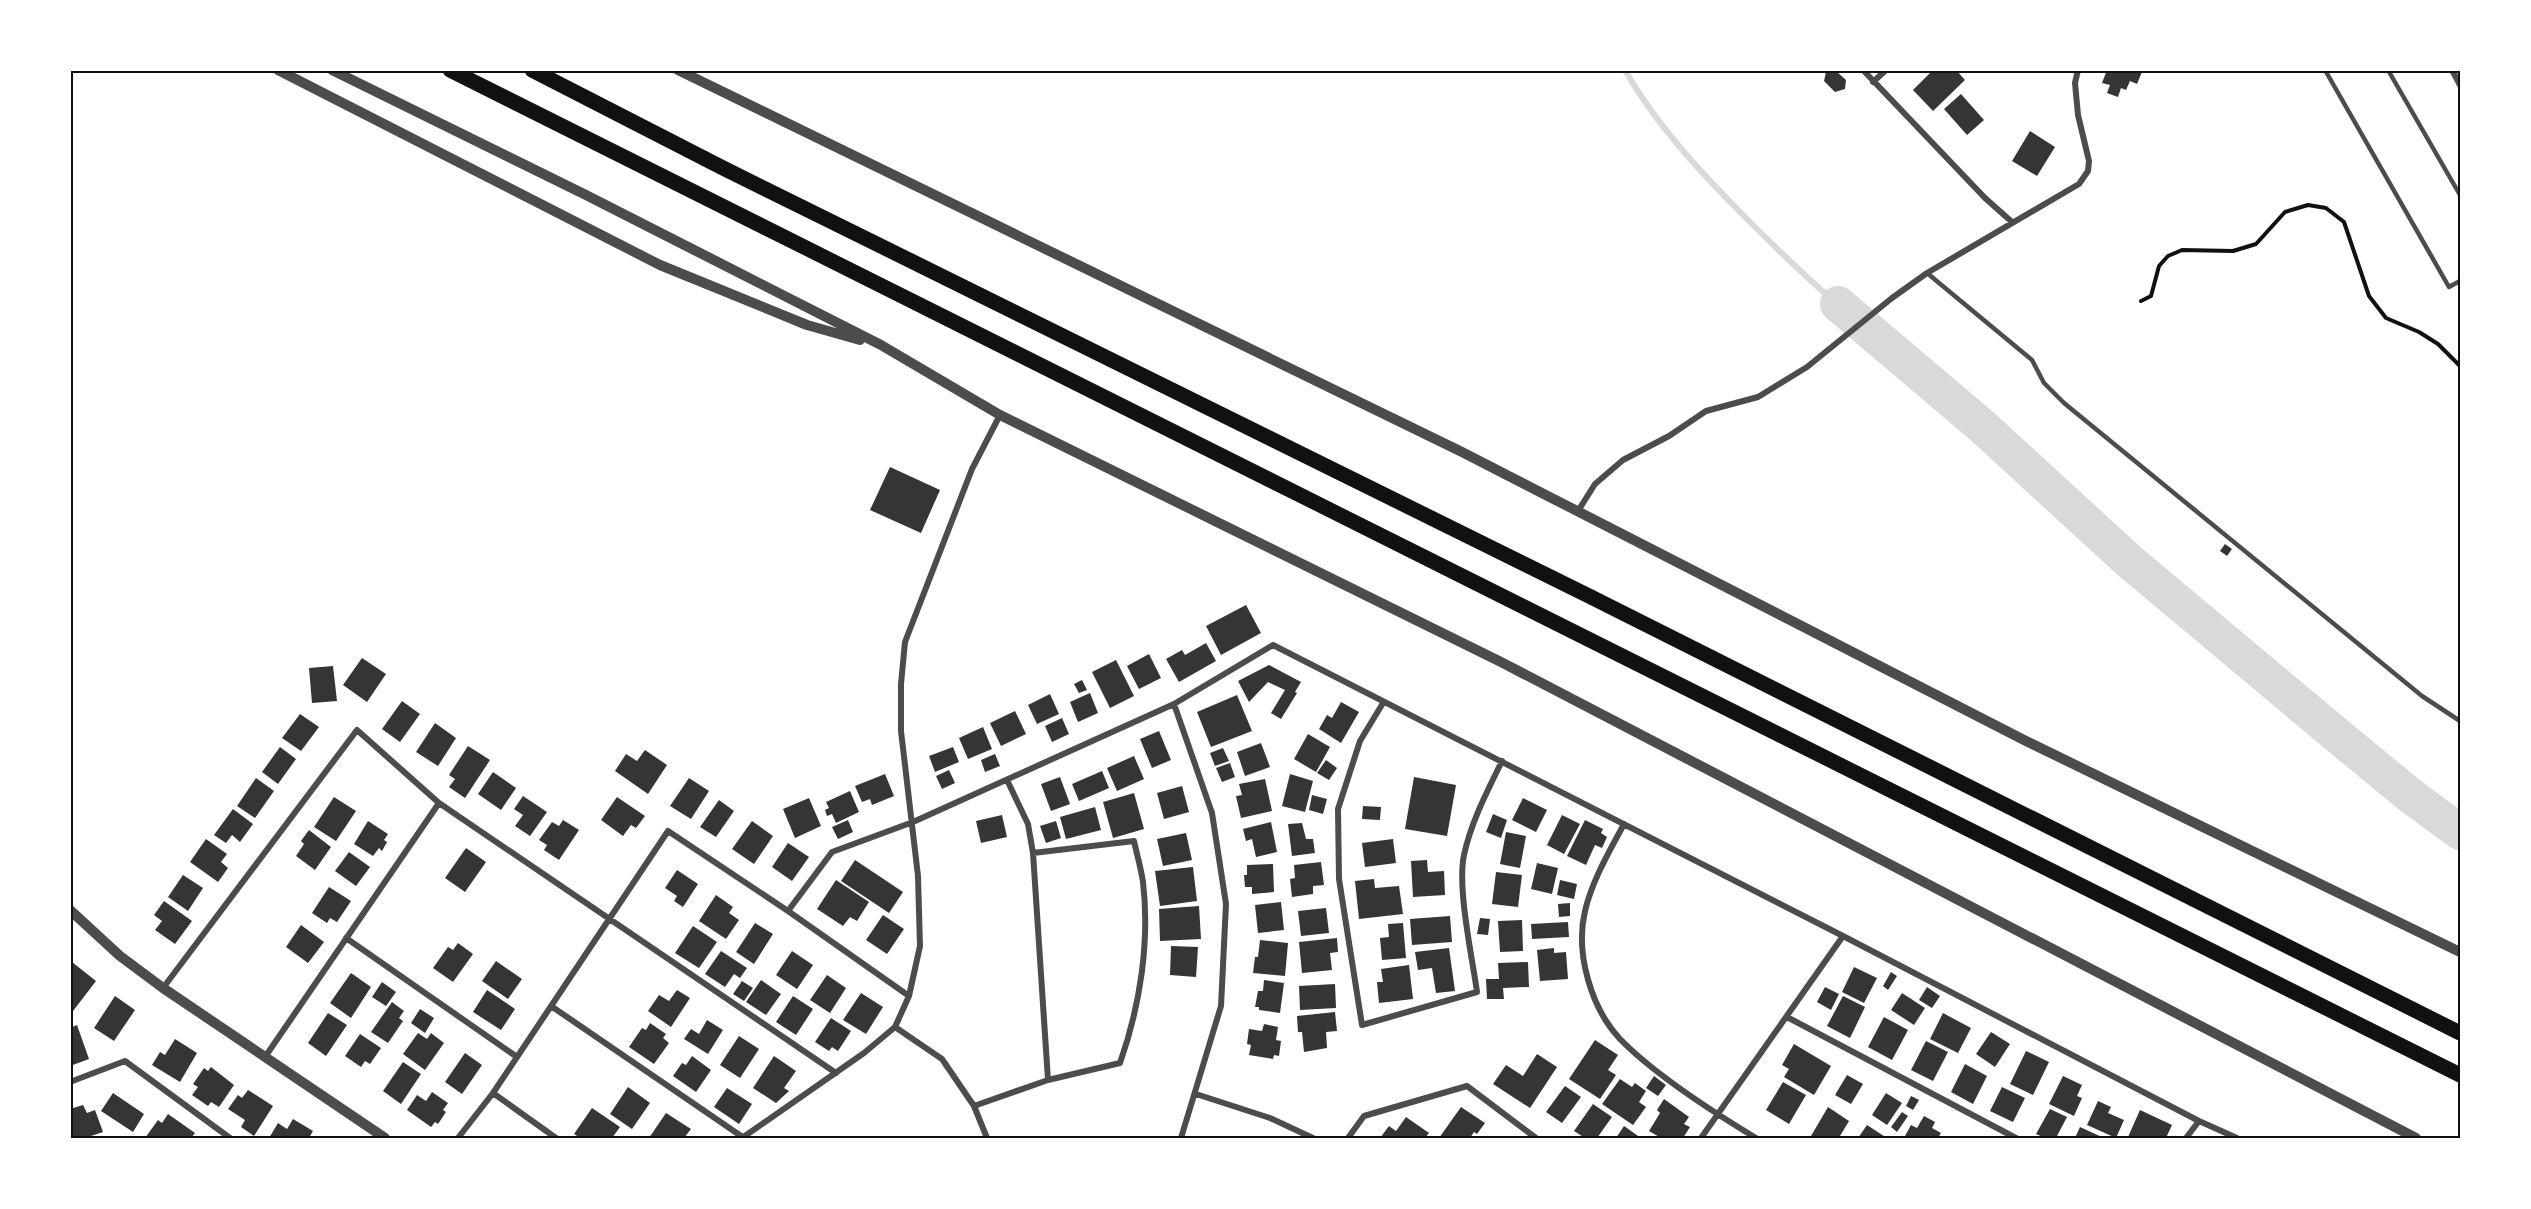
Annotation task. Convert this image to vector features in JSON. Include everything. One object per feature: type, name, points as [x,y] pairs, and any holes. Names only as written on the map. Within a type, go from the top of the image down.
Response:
[{"type":"highway","points":[[450,70],[2460,1075]]},
{"type":"highway","points":[[532,70],[2460,1033]]},
{"type":"street","points":[[278,70],[660,265],[807,325],[881,345]]},
{"type":"street","points":[[332,70],[586,195],[881,345],[1000,415],[1501,662],[2416,1138]]},
{"type":"street","points":[[678,70],[1462,452],[2026,741],[2460,952]]},
{"type":"street","points":[[686,70],[708,86]]},
{"type":"street","points":[[1863,70],[1985,198],[2012,222]]},
{"type":"street","points":[[1873,82],[1886,70]]},
{"type":"street","points":[[1578,511],[1596,484],[1623,460],[1669,436],[1706,411],[1758,397],[1807,367],[1892,298],[1927,273],[2079,184],[2088,171],[2087,145],[2077,104],[2075,83],[2078,70]]},
{"type":"street","points":[[2452,70],[2460,85]]},
{"type":"street","points":[[551,1006],[743,1138],[836,1074],[895,1027],[909,996],[920,946],[913,822],[901,731],[901,684],[905,642],[972,469],[1000,415]]},
{"type":"street","points":[[788,911],[832,852],[913,822],[1174,704],[1273,645],[2199,1121],[2237,1138]]},
{"type":"street","points":[[1383,703],[1360,741],[1338,809],[1340,879],[1362,1025],[1477,992],[1464,899],[1464,858],[1473,823],[1502,762]]},
{"type":"street","points":[[1174,704],[1212,813],[1226,904],[1221,1006],[1181,1138]]},
{"type":"street","points":[[164,988],[357,730],[440,803],[836,1074]]},
{"type":"street","points":[[1007,780],[1028,824],[1033,853],[1048,1080]]},
{"type":"street","points":[[264,1057],[440,803]]},
{"type":"street","points":[[1623,824],[1596,878],[1584,913],[1582,951],[1591,988],[1602,1014],[1619,1038],[1640,1057],[1718,1115],[1756,1138]]},
{"type":"street","points":[[458,1138],[493,1093],[668,831],[909,996]]},
{"type":"street","points":[[974,1106],[1048,1080],[1120,1063],[1128,1042],[1139,990],[1144,933],[1143,882],[1134,841],[1033,853]]},
{"type":"street","points":[[70,910],[120,956],[164,988],[385,1138]]},
{"type":"street","points":[[1701,1138],[1843,936]]},
{"type":"street","points":[[346,938],[517,1057]]},
{"type":"street","points":[[1787,1017],[2016,1138]]},
{"type":"street","points":[[895,1027],[942,1059],[974,1106],[987,1138]]},
{"type":"street","points":[[70,1082],[125,1061],[230,1138]]},
{"type":"street","points":[[1348,1138],[1364,1116],[1467,1086],[1536,1138]]},
{"type":"street","points":[[493,1093],[556,1138]]},
{"type":"street","points":[[1196,1094],[1270,1118],[1313,1138]]},
{"type":"street","points":[[2186,1138],[2199,1121]]},
{"type":"lane","points":[[2325,70],[2449,287],[2460,281]]},
{"type":"lane","points":[[2388,70],[2460,195]]},
{"type":"lane","points":[[1927,273],[2032,360],[2043,383],[2064,403],[2422,696],[2460,722]]},
{"type":"path","points":[[2141,301],[2151,296],[2159,266],[2168,256],[2182,250],[2233,251],[2256,244],[2285,212],[2308,204],[2326,208],[2344,222],[2369,296],[2386,318],[2419,332],[2438,344],[2460,366]]},
{"type":"building","points":[[1835,70],[1846,80],[1845,89],[1835,92],[1824,81],[1826,72]]},
{"type":"building","points":[[1933,70],[1940,73],[1943,70],[1956,70],[1965,80],[1933,111],[1913,90]]},
{"type":"building","points":[[2107,70],[2142,72],[2137,84],[2130,81],[2126,90],[2121,88],[2118,97],[2107,93],[2110,85],[2102,83]]},
{"type":"building","points":[[1961,94],[1984,120],[1967,135],[1944,109]]},
{"type":"building","points":[[2030,131],[2055,147],[2037,176],[2012,161]]},
{"type":"building","points":[[890,467],[940,490],[921,533],[870,510]]},
{"type":"building","points":[[2225,544],[2232,549],[2227,556],[2220,551]]},
{"type":"building","points":[[1246,605],[1261,633],[1221,655],[1206,626]]},
{"type":"building","points":[[1206,643],[1216,661],[1179,682],[1166,659],[1182,650],[1185,655]]},
{"type":"building","points":[[1149,654],[1161,678],[1139,689],[1127,666]]},
{"type":"building","points":[[362,658],[386,674],[367,702],[343,685]]},
{"type":"building","points":[[1116,660],[1134,696],[1110,708],[1092,672]]},
{"type":"building","points":[[1269,665],[1301,682],[1281,719],[1271,713],[1285,690],[1268,682],[1249,702],[1238,681]]},
{"type":"building","points":[[333,666],[337,701],[312,703],[309,668]]},
{"type":"building","points":[[1082,680],[1087,690],[1079,693],[1074,684]]},
{"type":"building","points":[[1090,693],[1098,713],[1078,722],[1070,702]]},
{"type":"building","points":[[1050,694],[1059,714],[1037,724],[1028,705]]},
{"type":"building","points":[[1237,695],[1252,731],[1211,747],[1197,712]]},
{"type":"building","points":[[402,701],[420,714],[400,742],[382,729]]},
{"type":"building","points":[[1341,702],[1359,712],[1341,743],[1319,729],[1327,715],[1332,718]]},
{"type":"building","points":[[1015,711],[1026,734],[1001,746],[990,723]]},
{"type":"building","points":[[300,714],[319,727],[301,751],[282,738]]},
{"type":"building","points":[[1062,718],[1069,734],[1052,742],[1045,726]]},
{"type":"building","points":[[435,723],[456,738],[438,766],[416,752]]},
{"type":"building","points":[[983,727],[992,749],[968,759],[959,738]]},
{"type":"building","points":[[1159,731],[1171,760],[1152,768],[1140,739]]},
{"type":"building","points":[[1308,734],[1330,747],[1316,772],[1294,759]]},
{"type":"building","points":[[1261,743],[1270,767],[1245,776],[1237,752]]},
{"type":"building","points":[[468,746],[490,760],[465,798],[449,787],[455,779],[449,775]]},
{"type":"building","points":[[280,747],[296,759],[278,784],[262,772]]},
{"type":"building","points":[[953,747],[959,762],[935,772],[929,756]]},
{"type":"building","points":[[1223,748],[1229,761],[1215,766],[1210,753]]},
{"type":"building","points":[[645,750],[667,765],[648,794],[615,771],[626,754],[637,761]]},
{"type":"building","points":[[995,754],[1000,766],[985,772],[981,760]]},
{"type":"building","points":[[1134,756],[1144,779],[1117,791],[1107,768]]},
{"type":"building","points":[[1326,760],[1337,768],[1329,780],[1317,773]]},
{"type":"building","points":[[1230,763],[1235,777],[1222,782],[1216,768]]},
{"type":"building","points":[[949,770],[955,783],[942,789],[936,776]]},
{"type":"building","points":[[1102,771],[1109,788],[1079,801],[1072,784]]},
{"type":"building","points":[[493,772],[516,788],[501,810],[478,794]]},
{"type":"building","points":[[885,774],[894,796],[872,805],[870,799],[862,802],[855,786]]},
{"type":"building","points":[[1290,774],[1313,781],[1305,812],[1282,806]]},
{"type":"building","points":[[1060,777],[1070,804],[1051,811],[1041,784]]},
{"type":"building","points":[[1414,777],[1456,785],[1447,836],[1405,829]]},
{"type":"building","points":[[256,778],[274,791],[255,818],[237,806]]},
{"type":"building","points":[[689,778],[709,791],[691,819],[670,806]]},
{"type":"building","points":[[1265,779],[1272,811],[1241,818],[1236,796],[1242,795],[1239,784]]},
{"type":"building","points":[[1182,786],[1189,812],[1164,819],[1157,793]]},
{"type":"building","points":[[850,791],[859,812],[836,823],[832,814],[827,816],[825,810],[829,808],[826,802]]},
{"type":"building","points":[[1134,793],[1144,829],[1113,838],[1103,802]]},
{"type":"building","points":[[1312,795],[1327,799],[1323,814],[1309,810]]},
{"type":"building","points":[[523,796],[547,812],[530,836],[515,826],[523,815],[514,809]]},
{"type":"building","points":[[334,797],[356,811],[336,841],[314,827]]},
{"type":"building","points":[[617,797],[645,816],[636,828],[631,825],[623,836],[601,820]]},
{"type":"building","points":[[809,798],[821,826],[795,838],[783,809]]},
{"type":"building","points":[[1523,798],[1547,810],[1536,832],[1512,820]]},
{"type":"building","points":[[719,800],[734,811],[716,837],[700,827]]},
{"type":"building","points":[[1363,806],[1381,807],[1380,820],[1362,819]]},
{"type":"building","points":[[1095,807],[1101,830],[1066,839],[1060,817]]},
{"type":"building","points":[[233,809],[253,824],[240,842],[232,835],[226,843],[214,835]]},
{"type":"building","points":[[1493,814],[1507,820],[1501,838],[1486,832]]},
{"type":"building","points":[[1002,815],[1007,837],[981,843],[976,821]]},
{"type":"building","points":[[1562,815],[1580,824],[1564,854],[1547,845]]},
{"type":"building","points":[[563,820],[579,830],[559,860],[544,850],[547,845],[539,840],[552,822],[559,826]]},
{"type":"building","points":[[848,820],[853,832],[838,839],[832,827]]},
{"type":"building","points":[[1585,820],[1603,829],[1601,833],[1607,837],[1602,848],[1595,845],[1586,865],[1567,856]]},
{"type":"building","points":[[368,821],[388,834],[382,851],[379,848],[373,856],[354,844]]},
{"type":"building","points":[[752,821],[773,836],[754,864],[732,849]]},
{"type":"building","points":[[1056,821],[1061,838],[1046,843],[1040,826]]},
{"type":"building","points":[[1271,822],[1277,852],[1256,857],[1252,839],[1246,841],[1243,829]]},
{"type":"building","points":[[1302,823],[1306,839],[1313,839],[1315,853],[1292,856],[1288,824]]},
{"type":"building","points":[[309,830],[331,847],[315,870],[296,856],[304,844],[301,841]]},
{"type":"building","points":[[1506,832],[1526,836],[1520,868],[1500,864]]},
{"type":"building","points":[[1186,833],[1192,860],[1163,866],[1157,839]]},
{"type":"building","points":[[206,839],[227,854],[221,862],[228,868],[218,882],[190,862]]},
{"type":"building","points":[[1393,839],[1396,863],[1365,867],[1362,843]]},
{"type":"building","points":[[788,843],[809,857],[792,881],[772,867]]},
{"type":"building","points":[[466,848],[486,862],[465,892],[445,878]]},
{"type":"building","points":[[349,852],[370,867],[356,886],[335,871]]},
{"type":"building","points":[[855,860],[903,892],[889,913],[841,881]]},
{"type":"building","points":[[1427,860],[1428,872],[1444,871],[1445,895],[1413,897],[1411,861]]},
{"type":"building","points":[[1321,862],[1324,885],[1313,886],[1313,894],[1292,897],[1290,879],[1295,878],[1294,865]]},
{"type":"building","points":[[1537,863],[1558,868],[1552,894],[1531,889]]},
{"type":"building","points":[[1273,864],[1274,892],[1252,894],[1252,887],[1245,887],[1244,875],[1247,875],[1247,865]]},
{"type":"building","points":[[1193,867],[1197,901],[1160,906],[1155,871]]},
{"type":"building","points":[[677,870],[698,884],[683,907],[674,901],[677,896],[665,888]]},
{"type":"building","points":[[1496,872],[1522,875],[1518,907],[1492,904]]},
{"type":"building","points":[[183,875],[203,888],[188,911],[168,897]]},
{"type":"building","points":[[1374,879],[1375,888],[1399,886],[1403,914],[1359,919],[1355,881]]},
{"type":"building","points":[[836,880],[869,902],[857,921],[850,917],[843,926],[817,909]]},
{"type":"building","points":[[1560,880],[1577,884],[1574,899],[1557,895]]},
{"type":"building","points":[[329,887],[351,901],[337,922],[330,918],[327,923],[312,913]]},
{"type":"building","points":[[716,895],[733,907],[729,913],[739,920],[726,939],[699,921]]},
{"type":"building","points":[[164,901],[192,921],[175,944],[155,930],[162,921],[154,915]]},
{"type":"building","points":[[1281,902],[1284,930],[1258,933],[1255,905]]},
{"type":"building","points":[[1570,903],[1570,916],[1559,917],[1558,904]]},
{"type":"building","points":[[1199,906],[1201,939],[1160,941],[1159,909]]},
{"type":"building","points":[[1326,908],[1329,933],[1301,936],[1298,911]]},
{"type":"building","points":[[883,915],[904,929],[887,954],[866,940]]},
{"type":"building","points":[[1450,916],[1452,942],[1412,945],[1410,919]]},
{"type":"building","points":[[1480,918],[1490,919],[1488,935],[1477,934]]},
{"type":"building","points":[[1522,920],[1523,951],[1500,952],[1498,921]]},
{"type":"building","points":[[1568,922],[1569,937],[1532,939],[1531,924]]},
{"type":"building","points":[[755,923],[773,934],[754,964],[736,952]]},
{"type":"building","points":[[1403,923],[1406,958],[1382,960],[1380,938],[1389,937],[1388,924]]},
{"type":"building","points":[[301,925],[324,942],[308,963],[286,947]]},
{"type":"building","points":[[693,926],[717,942],[699,968],[675,953]]},
{"type":"building","points":[[1337,938],[1338,952],[1330,953],[1332,970],[1302,973],[1299,942]]},
{"type":"building","points":[[1260,940],[1288,943],[1285,976],[1253,973]]},
{"type":"building","points":[[458,943],[473,954],[453,982],[433,968],[448,947],[453,950]]},
{"type":"building","points":[[1171,946],[1198,947],[1196,977],[1170,975]]},
{"type":"building","points":[[1449,948],[1455,991],[1436,993],[1432,968],[1418,970],[1415,952]]},
{"type":"building","points":[[1554,948],[1554,953],[1566,952],[1568,979],[1540,981],[1537,950]]},
{"type":"building","points":[[721,951],[747,968],[740,978],[734,974],[725,987],[705,974]]},
{"type":"building","points":[[792,951],[813,965],[797,989],[776,975]]},
{"type":"building","points":[[496,961],[522,979],[508,999],[482,981]]},
{"type":"building","points":[[72,962],[96,981],[70,1015],[70,964]]},
{"type":"building","points":[[1528,962],[1529,987],[1503,988],[1504,999],[1487,999],[1486,979],[1499,979],[1498,963]]},
{"type":"building","points":[[1409,965],[1413,999],[1379,1003],[1377,982],[1383,982],[1381,969]]},
{"type":"building","points":[[1854,967],[1877,978],[1864,1003],[1842,992]]},
{"type":"building","points":[[1891,972],[1897,976],[1888,990],[1883,986]]},
{"type":"building","points":[[351,973],[371,987],[351,1018],[330,1003]]},
{"type":"building","points":[[827,975],[846,988],[830,1013],[810,1000]]},
{"type":"building","points":[[761,980],[781,994],[766,1015],[746,1002]]},
{"type":"building","points":[[1264,980],[1284,983],[1280,1013],[1259,1010],[1259,1007],[1255,1007],[1258,991],[1263,991]]},
{"type":"building","points":[[742,981],[753,988],[744,1001],[733,994]]},
{"type":"building","points":[[382,982],[396,992],[386,1006],[372,997]]},
{"type":"building","points":[[1335,984],[1336,1008],[1300,1010],[1299,986]]},
{"type":"building","points":[[1825,987],[1839,994],[1831,1010],[1817,1002]]},
{"type":"building","points":[[1927,987],[1940,996],[1932,1008],[1919,1000]]},
{"type":"building","points":[[487,990],[515,1009],[501,1030],[473,1012]]},
{"type":"building","points":[[677,990],[690,998],[671,1027],[648,1011],[659,995],[669,1001]]},
{"type":"building","points":[[861,993],[883,1007],[866,1034],[843,1020]]},
{"type":"building","points":[[1902,993],[1925,1008],[1914,1025],[1891,1010]]},
{"type":"building","points":[[115,996],[135,1010],[114,1041],[94,1028]]},
{"type":"building","points":[[793,996],[813,1009],[796,1035],[776,1022]]},
{"type":"building","points":[[1843,996],[1865,1007],[1850,1038],[1827,1026]]},
{"type":"building","points":[[392,1002],[404,1011],[399,1018],[403,1021],[388,1043],[371,1032]]},
{"type":"building","points":[[420,1009],[434,1018],[425,1033],[411,1023]]},
{"type":"building","points":[[1335,1012],[1337,1031],[1326,1032],[1327,1048],[1304,1052],[1302,1032],[1298,1032],[1297,1016]]},
{"type":"building","points":[[328,1013],[347,1025],[326,1056],[308,1043]]},
{"type":"building","points":[[1943,1013],[1971,1028],[1958,1053],[1930,1039]]},
{"type":"building","points":[[1884,1017],[1908,1030],[1892,1060],[1868,1047]]},
{"type":"building","points":[[831,1018],[851,1031],[838,1051],[832,1047],[829,1051],[815,1042]]},
{"type":"building","points":[[707,1020],[723,1030],[708,1054],[684,1039],[691,1029],[699,1034]]},
{"type":"building","points":[[650,1023],[666,1034],[663,1038],[669,1043],[654,1064],[629,1047],[642,1028],[646,1030]]},
{"type":"building","points":[[1264,1024],[1278,1027],[1276,1040],[1281,1041],[1279,1056],[1274,1055],[1273,1059],[1249,1055],[1251,1045],[1247,1044],[1249,1029],[1262,1031]]},
{"type":"building","points":[[77,1025],[89,1059],[70,1066],[70,1028]]},
{"type":"building","points":[[1991,1032],[2010,1044],[1995,1067],[1976,1054]]},
{"type":"building","points":[[418,1033],[427,1039],[431,1033],[444,1043],[425,1070],[403,1054]]},
{"type":"building","points":[[360,1034],[381,1048],[370,1064],[365,1061],[361,1067],[345,1056]]},
{"type":"building","points":[[739,1036],[759,1049],[740,1078],[720,1065]]},
{"type":"building","points":[[175,1039],[197,1053],[180,1082],[152,1065],[160,1052],[165,1055]]},
{"type":"building","points":[[1595,1040],[1618,1055],[1608,1070],[1616,1075],[1600,1099],[1569,1079]]},
{"type":"building","points":[[1926,1041],[1948,1052],[1933,1081],[1911,1070]]},
{"type":"building","points":[[1794,1044],[1831,1066],[1814,1095],[1784,1077],[1789,1069],[1782,1065]]},
{"type":"building","points":[[2026,1051],[2049,1062],[2033,1095],[2010,1084]]},
{"type":"building","points":[[465,1053],[482,1065],[462,1094],[445,1082]]},
{"type":"building","points":[[1537,1054],[1557,1067],[1530,1108],[1493,1084],[1506,1065],[1523,1076]]},
{"type":"building","points":[[692,1056],[711,1070],[696,1092],[673,1076],[682,1063],[686,1065]]},
{"type":"building","points":[[774,1056],[796,1071],[784,1088],[789,1091],[776,1103],[753,1088]]},
{"type":"building","points":[[403,1062],[421,1074],[401,1104],[383,1091]]},
{"type":"building","points":[[1965,1064],[1987,1076],[1973,1104],[1951,1092]]},
{"type":"building","points":[[211,1067],[234,1085],[219,1107],[211,1102],[208,1106],[192,1095],[198,1087],[193,1084],[204,1068],[208,1071]]},
{"type":"building","points":[[1847,1075],[1863,1084],[1851,1104],[1835,1095]]},
{"type":"building","points":[[1654,1076],[1666,1085],[1658,1096],[1646,1088]]},
{"type":"building","points":[[2063,1076],[2082,1085],[2077,1096],[2082,1098],[2074,1116],[2049,1104]]},
{"type":"building","points":[[1620,1079],[1632,1087],[1635,1083],[1646,1091],[1639,1102],[1646,1107],[1633,1125],[1602,1104]]},
{"type":"building","points":[[1783,1082],[1806,1095],[1789,1124],[1766,1110]]},
{"type":"building","points":[[1565,1086],[1581,1097],[1562,1123],[1546,1112]]},
{"type":"building","points":[[628,1087],[650,1103],[632,1129],[610,1114]]},
{"type":"building","points":[[2002,1087],[2025,1098],[2013,1122],[1990,1111]]},
{"type":"building","points":[[727,1088],[752,1104],[739,1124],[714,1107]]},
{"type":"building","points":[[248,1090],[273,1106],[254,1136],[241,1127],[245,1120],[228,1109],[238,1095],[242,1098]]},
{"type":"building","points":[[432,1092],[448,1103],[443,1110],[446,1112],[438,1124],[435,1122],[431,1127],[407,1110],[417,1095],[426,1101]]},
{"type":"building","points":[[113,1093],[144,1114],[133,1132],[101,1111]]},
{"type":"building","points":[[1886,1093],[1902,1103],[1887,1125],[1872,1115]]},
{"type":"building","points":[[1911,1096],[1919,1100],[1913,1110],[1906,1106]]},
{"type":"building","points":[[1664,1099],[1689,1117],[1684,1124],[1690,1127],[1683,1138],[1661,1138],[1649,1131],[1660,1113],[1657,1110]]},
{"type":"building","points":[[2098,1101],[2111,1107],[2108,1113],[2124,1120],[2116,1138],[2087,1125]]},
{"type":"building","points":[[1593,1104],[1612,1117],[1597,1138],[1585,1138],[1574,1131]]},
{"type":"building","points":[[83,1105],[87,1113],[95,1110],[103,1132],[85,1138],[71,1138],[70,1109]]},
{"type":"building","points":[[1461,1107],[1485,1123],[1477,1134],[1474,1132],[1470,1138],[1439,1138]]},
{"type":"building","points":[[1828,1107],[1849,1121],[1840,1136],[1843,1138],[1811,1136]]},
{"type":"building","points":[[592,1108],[620,1127],[612,1138],[580,1138],[574,1134]]},
{"type":"building","points":[[2050,1109],[2067,1117],[2056,1138],[2045,1138],[2036,1134]]},
{"type":"building","points":[[2140,1110],[2172,1125],[2166,1138],[2128,1137]]},
{"type":"building","points":[[1902,1112],[1908,1116],[1897,1132],[1891,1127]]},
{"type":"building","points":[[666,1113],[691,1129],[684,1138],[649,1138]]},
{"type":"building","points":[[168,1114],[195,1133],[191,1138],[145,1138],[158,1120],[162,1123]]},
{"type":"building","points":[[1924,1116],[1935,1122],[1932,1128],[1941,1133],[1938,1138],[1905,1136],[1911,1125],[1917,1128]]},
{"type":"building","points":[[1406,1117],[1429,1133],[1425,1138],[1380,1138],[1389,1126],[1396,1131]]},
{"type":"building","points":[[293,1119],[313,1131],[309,1138],[269,1138],[278,1123],[287,1129]]},
{"type":"building","points":[[1867,1125],[1887,1138],[1858,1138]]},
{"type":"building","points":[[1624,1126],[1641,1138],[1616,1138]]},
{"type":"building","points":[[2080,1127],[2104,1138],[2075,1138]]},
{"type":"waterway","points":[[1625,70],[1653,113],[1703,173],[1786,258],[1838,304]]},
{"type":"waterway","points":[[1838,304],[1983,427],[2129,561],[2411,796],[2460,832]]}]
